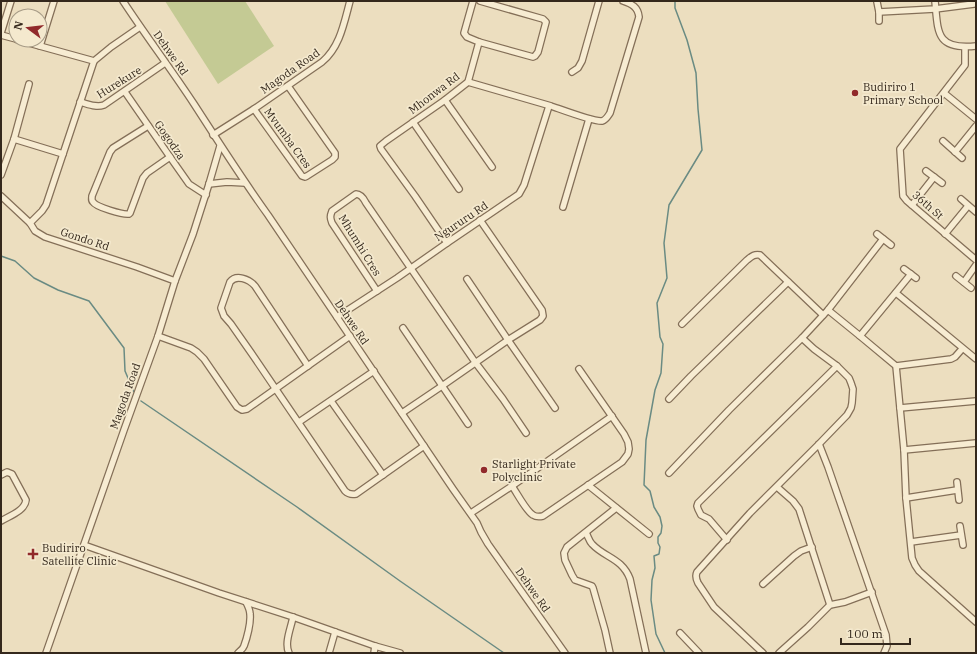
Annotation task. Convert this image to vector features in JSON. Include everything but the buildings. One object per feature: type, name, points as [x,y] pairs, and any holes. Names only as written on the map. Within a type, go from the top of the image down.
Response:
[{"type":"street","points":[[1,34],[11,1]]},
{"type":"street","points":[[48,20],[54,1]]},
{"type":"street","name":"Dehwe Rd","points":[[124,1],[245,183],[471,513],[480,532],[488,544],[565,653]]},
{"type":"street","name":"Magoda Road","points":[[213,134],[288,86],[331,54],[340,36],[350,1]]},
{"type":"street","points":[[473,1],[464,33],[467,37],[479,42],[532,57],[535,56],[538,52],[546,22],[543,19],[480,1]]},
{"type":"street","points":[[572,72],[578,68],[582,61],[599,1]]},
{"type":"street","points":[[468,82],[589,119],[602,121],[607,118],[610,113],[639,17],[636,8],[631,2],[623,1]]},
{"type":"street","points":[[935,1],[938,31],[941,38],[956,47],[976,46]]},
{"type":"street","points":[[877,2],[879,21]]},
{"type":"street","points":[[879,12],[935,9],[974,4]]},
{"type":"street","points":[[30,223],[46,205],[94,61],[140,27]]},
{"type":"street","name":"Mhonwa Rd","points":[[447,243],[415,196],[380,149],[380,146],[446,100],[468,82],[479,42]]},
{"type":"street","points":[[965,47],[965,66],[944,93],[976,119]]},
{"type":"street","points":[[47,48],[94,61]]},
{"type":"street","name":"Hurekure","points":[[80,102],[101,106],[125,92],[165,63]]},
{"type":"street","points":[[1,175],[14,139],[29,84]]},
{"type":"street","name":"Mvumba Cres","points":[[254,109],[302,176],[307,176],[332,160],[335,157],[334,153],[288,86]]},
{"type":"street","name":"Gogodza","points":[[125,92],[189,184],[206,195]]},
{"type":"street","name":"36th St","points":[[944,93],[900,150],[903,196],[976,260]]},
{"type":"street","points":[[446,100],[492,167]]},
{"type":"street","name":"Ngururu Rd","points":[[337,317],[518,195],[524,185],[549,106]]},
{"type":"street","points":[[563,207],[589,119]]},
{"type":"street","points":[[413,122],[459,189]]},
{"type":"street","points":[[148,126],[113,148],[110,152],[92,196],[92,202],[97,206],[123,214],[129,214],[142,178],[170,157]]},
{"type":"street","points":[[955,152],[976,126]]},
{"type":"street","points":[[14,139],[63,154]]},
{"type":"street","points":[[943,141],[962,158]]},
{"type":"street","name":"Magoda Road","points":[[46,653],[158,336],[175,281],[206,195],[220,146]]},
{"type":"street","points":[[926,171],[942,183]]},
{"type":"street","points":[[912,205],[934,177]]},
{"type":"street","points":[[209,184],[227,182],[245,183]]},
{"type":"street","name":"Mhumhi Cres","points":[[377,291],[330,218],[332,211],[356,194],[361,196],[411,268]]},
{"type":"street","name":"Gondo Rd","points":[[1,196],[30,223],[35,230],[45,237],[175,281]]},
{"type":"street","points":[[961,199],[976,212]]},
{"type":"street","points":[[945,234],[968,206]]},
{"type":"street","points":[[402,413],[475,362],[540,320],[543,316],[543,313],[533,296],[480,220]]},
{"type":"street","points":[[877,234],[891,245]]},
{"type":"street","points":[[669,473],[828,310],[883,239]]},
{"type":"street","points":[[682,324],[753,255],[760,255],[823,315]]},
{"type":"street","points":[[964,282],[976,265]]},
{"type":"street","points":[[411,268],[475,362],[526,433]]},
{"type":"street","points":[[860,336],[913,276],[904,269]]},
{"type":"street","points":[[956,276],[971,288]]},
{"type":"street","points":[[308,366],[255,286],[252,283],[239,278],[232,279],[223,300],[221,308],[222,313],[276,388],[340,485],[348,494],[356,494],[424,446]]},
{"type":"street","points":[[467,279],[555,408]]},
{"type":"street","points":[[669,399],[788,282]]},
{"type":"street","points":[[896,294],[976,360]]},
{"type":"street","points":[[828,310],[896,366],[912,558],[919,571],[976,622]]},
{"type":"street","points":[[403,328],[468,424]]},
{"type":"street","points":[[158,336],[198,352],[237,407],[242,410],[247,409],[350,336]]},
{"type":"street","points":[[763,653],[714,607],[698,583],[696,575],[697,572],[750,513],[849,412],[852,403],[853,389],[849,378],[837,366],[802,338]]},
{"type":"street","points":[[896,366],[951,359],[955,357],[962,349]]},
{"type":"street","points":[[727,540],[709,520],[701,515],[697,506],[698,502],[837,366]]},
{"type":"street","points":[[512,486],[528,511],[532,515],[539,517],[622,462],[628,454],[628,442],[624,434],[580,370]]},
{"type":"street","points":[[299,422],[374,371]]},
{"type":"street","points":[[331,401],[383,475]]},
{"type":"street","points":[[900,408],[976,401]]},
{"type":"street","points":[[471,513],[612,416]]},
{"type":"street","points":[[904,450],[976,443]]},
{"type":"street","points":[[819,444],[886,635],[887,646],[884,653]]},
{"type":"street","points":[[1,475],[7,472],[12,474],[26,500],[26,504],[22,509],[1,521]]},
{"type":"street","points":[[957,482],[958,500]]},
{"type":"street","points":[[588,485],[649,534]]},
{"type":"street","points":[[777,486],[799,509],[830,605]]},
{"type":"street","points":[[906,498],[957,490]]},
{"type":"street","points":[[610,653],[594,588],[576,580],[565,560],[564,553],[567,547],[616,508]]},
{"type":"street","points":[[960,526],[963,545]]},
{"type":"street","points":[[586,533],[592,544],[625,568],[630,579],[646,653]]},
{"type":"street","points":[[911,542],[961,535]]},
{"type":"street","points":[[84,545],[146,568],[375,646],[400,653]]},
{"type":"street","points":[[764,584],[794,556],[801,551],[812,547]]},
{"type":"street","points":[[779,653],[830,605],[845,602],[872,592]]},
{"type":"street","points":[[238,653],[244,647],[249,628],[250,610],[246,602]]},
{"type":"street","points":[[289,653],[287,644],[293,617]]},
{"type":"street","points":[[329,653],[335,632]]},
{"type":"street","points":[[680,633],[699,653]]},
{"type":"street","points":[[374,653],[375,646]]},
{"type":"green space","points":[[165,1],[245,1],[274,46],[218,84]]},
{"type":"waterway","points":[[665,653],[656,634],[651,600],[652,580],[655,568],[654,556],[659,554],[660,547],[658,537],[661,533],[662,526],[660,517],[654,507],[650,491],[644,485],[646,440],[655,390],[661,373],[663,344],[660,337],[657,303],[667,278],[664,243],[669,205],[702,150],[696,73],[687,40],[675,8],[675,1]]},
{"type":"waterway","points":[[1,256],[15,261],[34,278],[58,290],[89,301],[124,348],[125,371],[134,392]]},
{"type":"waterway","points":[[141,401],[297,507],[504,653]]},
{"type":"place","name":"Budiriro 1 Primary School","points":[[855,93]]},
{"type":"place","name":"Starlight Private Polyclinic","points":[[484,470]]},
{"type":"place","name":"Budiriro Satellite Clinic","points":[[33,554]]}]
